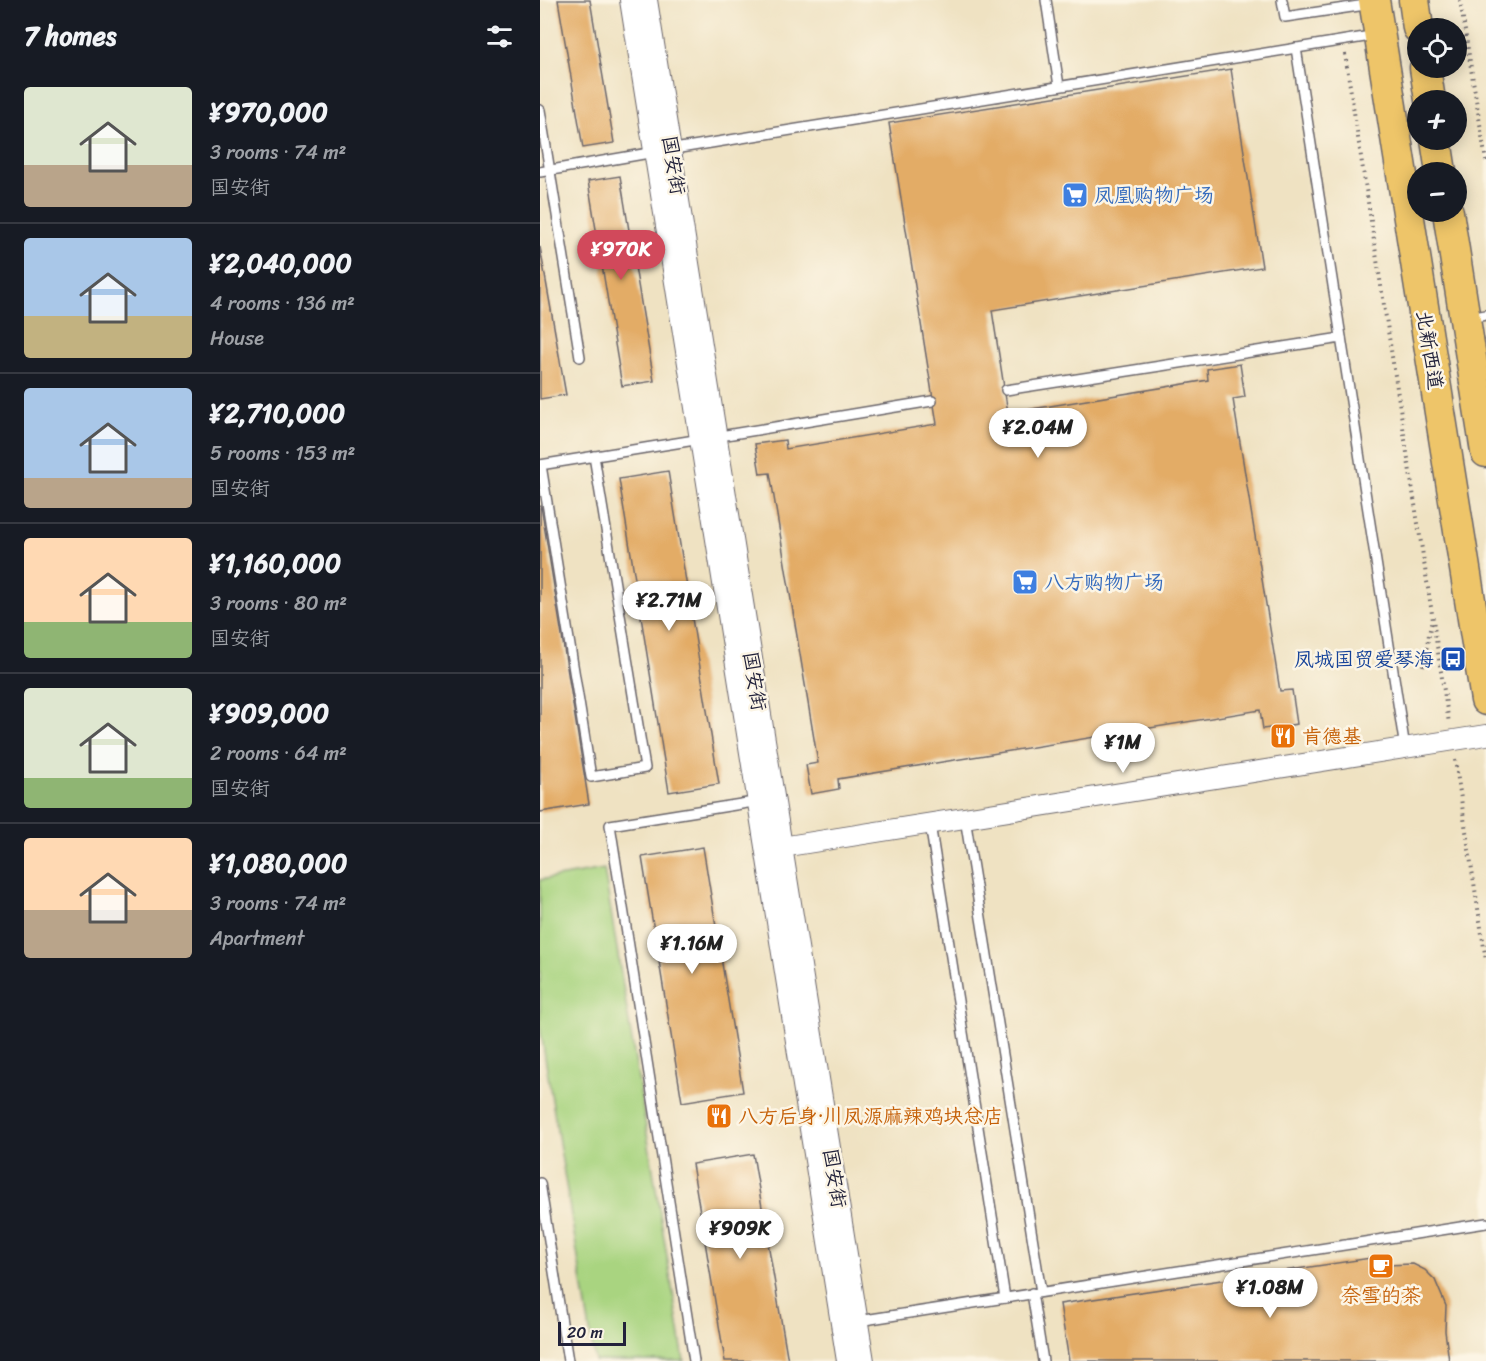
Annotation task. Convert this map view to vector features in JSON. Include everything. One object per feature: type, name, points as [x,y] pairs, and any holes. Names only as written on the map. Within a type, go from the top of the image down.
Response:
[{"type":"main road","points":[[1414,0],[1417,18]]},
{"type":"main road","name":"北新西道","points":[[1374,2],[1486,700]]},
{"type":"main road","name":"北新西道","points":[[1451,222],[1475,316],[1486,452]]},
{"type":"street","name":"国安街","points":[[630,0],[663,151]]},
{"type":"street","name":"国安街","points":[[647,0],[663,151],[708,438],[774,849],[864,1361]]},
{"type":"street","points":[[774,849],[1486,735]]},
{"type":"street","name":"国安街","points":[[774,849],[846,1361]]},
{"type":"lane","points":[[1046,0],[1059,86]]},
{"type":"lane","points":[[1282,0],[1285,17],[1374,2]]},
{"type":"lane","points":[[545,171],[1379,35]]},
{"type":"lane","points":[[1296,48],[1405,748]]},
{"type":"lane","points":[[540,110],[545,171],[580,357]]},
{"type":"lane","points":[[1006,390],[1341,338]]},
{"type":"lane","points":[[594,456],[645,768],[591,777],[541,465],[594,456],[708,438],[932,401]]},
{"type":"lane","points":[[694,1361],[610,825],[766,800]]},
{"type":"lane","points":[[965,818],[1037,1293],[1043,1361]]},
{"type":"lane","points":[[930,824],[1005,1298]]},
{"type":"lane","points":[[540,1183],[568,1361]]},
{"type":"lane","points":[[858,1320],[1486,1223]]},
{"type":"path","points":[[1460,0],[1486,161]]},
{"type":"path","points":[[1343,40],[1486,960]]},
{"type":"path","points":[[1423,666],[1432,615]]},
{"type":"green space","points":[[604,869],[684,1361],[595,1361],[540,1027],[540,880]]},
{"type":"building","points":[[558,0],[590,0],[614,143],[583,148]]},
{"type":"building","name":"八方购物广场","points":[[1231,69],[1262,267],[992,310],[1008,413],[1208,380],[1207,369],[1240,364],[1245,397],[1233,399],[1280,691],[1292,690],[1297,724],[1263,729],[1260,710],[838,779],[839,789],[811,794],[806,765],[818,763],[770,473],[760,474],[755,444],[785,440],[786,449],[937,424],[889,123]]},
{"type":"building","points":[[620,176],[654,381],[622,386],[588,181]]},
{"type":"building","points":[[540,247],[566,395],[540,399]]},
{"type":"building","points":[[668,471],[719,784],[669,792],[619,479]]},
{"type":"building","points":[[540,507],[589,804],[540,812]]},
{"type":"building","points":[[703,847],[743,1092],[682,1102],[642,857]]},
{"type":"building","points":[[753,1154],[788,1361],[725,1361],[692,1164]]},
{"type":"building","points":[[1384,1256],[1386,1265],[1413,1264],[1425,1270],[1435,1280],[1446,1306],[1445,1331],[1449,1361],[1069,1361],[1060,1304]]},
{"type":"place","name":"凤凰购物广场","points":[[1075,195]]},
{"type":"place","name":"八方购物广场","points":[[1025,582]]},
{"type":"place","name":"凤城国贸爱琴海","points":[[1453,659]]},
{"type":"place","name":"肯德基","points":[[1283,736]]},
{"type":"place","name":"八方后身·川凤源麻辣鸡块总店","points":[[719,1116]]},
{"type":"place","name":"奈雪的茶","points":[[1381,1266]]}]
